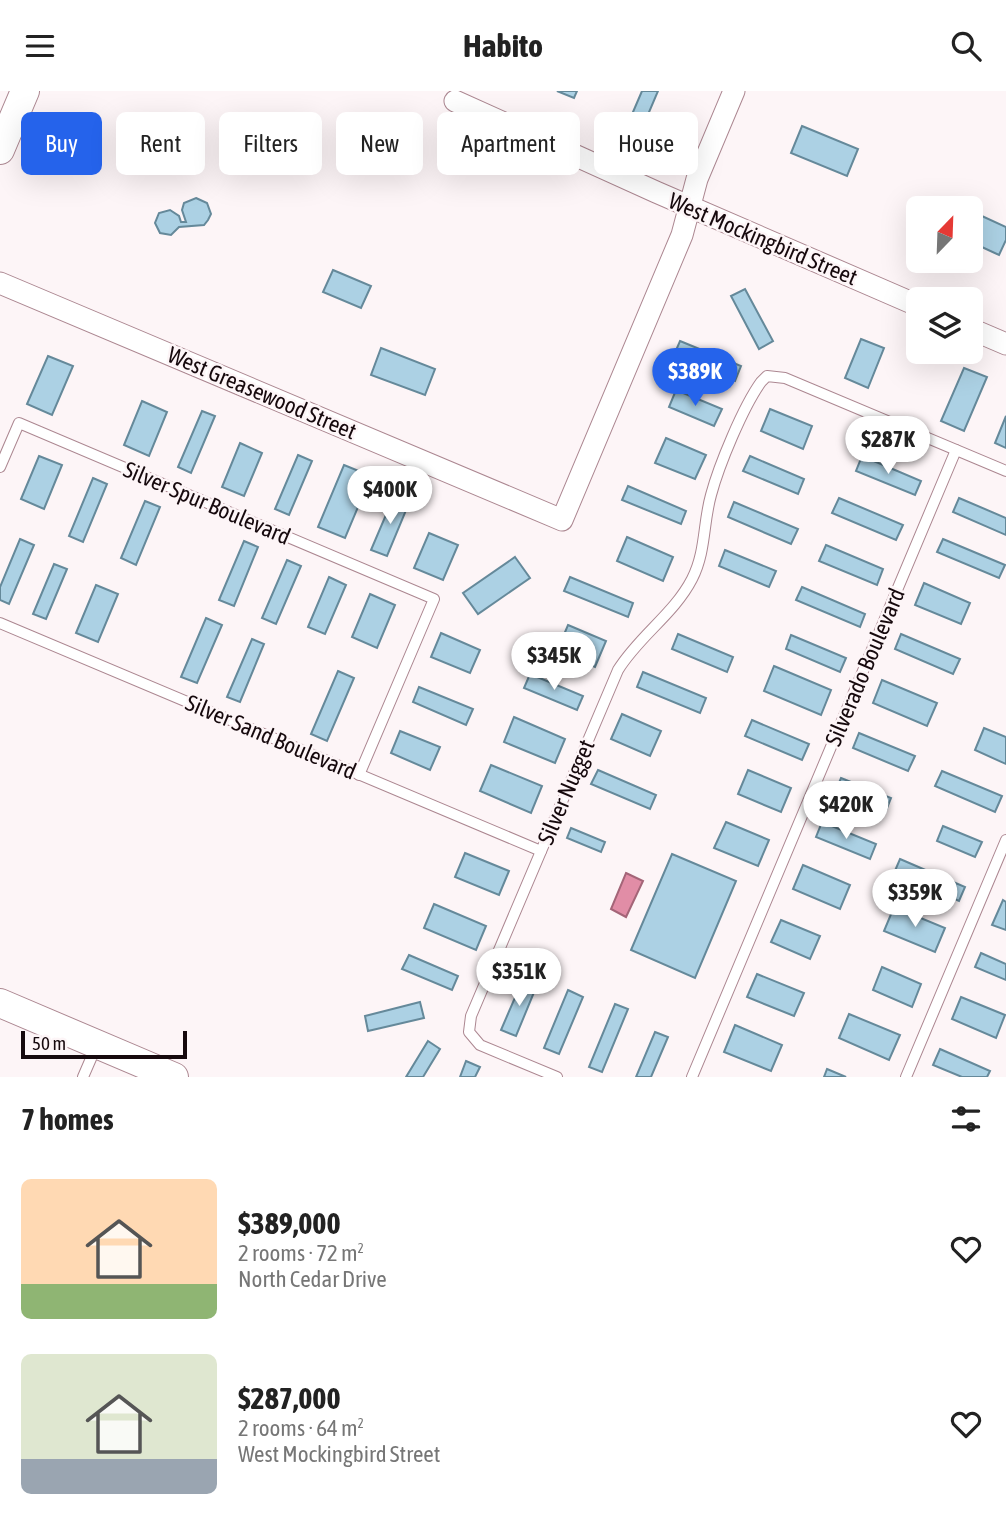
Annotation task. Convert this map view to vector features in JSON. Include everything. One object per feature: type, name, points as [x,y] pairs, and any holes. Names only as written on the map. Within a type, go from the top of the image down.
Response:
[{"type":"main road","points":[[0,150],[25,91]]},
{"type":"main road","points":[[0,1003],[160,1074]]},
{"type":"street","points":[[689,207],[697,179],[734,91]]},
{"type":"street","name":"West Mockingbird Street","points":[[455,101],[689,207],[906,300]]},
{"type":"street","name":"West Greasewood Street","points":[[0,283],[562,520],[682,235],[689,207]]},
{"type":"street","points":[[983,334],[1006,344]]},
{"type":"lane","name":"Silver Nugget","points":[[557,1077],[480,1045],[469,1032],[471,1016],[618,670],[628,653],[670,611],[692,580],[700,561],[715,482],[755,391],[767,376],[786,378],[956,450]]},
{"type":"lane","name":"Silver Spur Boulevard","points":[[0,467],[19,423],[433,599],[359,775]]},
{"type":"lane","points":[[956,450],[1006,471]]},
{"type":"lane","name":"Silverado Boulevard","points":[[692,1077],[956,450]]},
{"type":"lane","name":"Silver Sand Boulevard","points":[[0,623],[541,851]]},
{"type":"lane","points":[[905,1077],[1006,839]]},
{"type":"lane","points":[[83,1077],[97,1044]]},
{"type":"shaded area","points":[[626,873],[643,881],[626,917],[611,909]]},
{"type":"building","points":[[557,91],[577,91],[574,98]]},
{"type":"building","points":[[642,91],[658,91],[649,112],[633,112]]},
{"type":"building","points":[[802,126],[858,149],[847,176],[791,153]]},
{"type":"building","points":[[196,198],[207,203],[211,214],[204,225],[179,227],[171,235],[160,233],[155,223],[159,213],[170,210],[179,216],[181,222],[186,222],[182,210],[184,203]]},
{"type":"building","points":[[984,217],[1006,227],[1006,240],[999,255],[984,248]]},
{"type":"building","points":[[333,270],[371,286],[361,308],[323,292]]},
{"type":"building","points":[[745,289],[773,341],[759,349],[731,296]]},
{"type":"building","points":[[861,339],[884,348],[868,388],[845,378]]},
{"type":"building","points":[[680,341],[741,366],[735,381],[674,355]]},
{"type":"building","points":[[381,348],[435,369],[425,395],[371,375]]},
{"type":"building","points":[[48,356],[73,366],[52,415],[27,404]]},
{"type":"building","points":[[964,368],[987,377],[964,431],[941,421]]},
{"type":"building","points":[[676,390],[722,409],[714,426],[669,407]]},
{"type":"building","points":[[142,401],[167,412],[149,456],[124,445]]},
{"type":"building","points":[[770,409],[812,426],[803,449],[761,431]]},
{"type":"building","points":[[202,411],[215,416],[191,473],[178,467]]},
{"type":"building","points":[[1006,416],[1006,448],[995,443]]},
{"type":"building","points":[[666,438],[706,455],[695,479],[655,463]]},
{"type":"building","points":[[240,443],[262,453],[244,496],[222,487]]},
{"type":"building","points":[[298,455],[312,461],[289,515],[275,509]]},
{"type":"building","points":[[39,456],[62,465],[44,509],[21,499]]},
{"type":"building","points":[[750,456],[804,479],[798,494],[743,471]]},
{"type":"building","points":[[862,456],[921,481],[915,495],[856,471]]},
{"type":"building","points":[[344,465],[371,476],[345,538],[318,527]]},
{"type":"building","points":[[93,478],[107,484],[83,542],[69,536]]},
{"type":"building","points":[[628,486],[686,511],[681,524],[622,500]]},
{"type":"building","points":[[394,496],[409,503],[387,556],[371,550]]},
{"type":"building","points":[[839,498],[903,525],[896,540],[832,513]]},
{"type":"building","points":[[959,498],[1006,518],[1006,535],[953,512]]},
{"type":"building","points":[[145,501],[160,507],[136,565],[121,558]]},
{"type":"building","points":[[734,502],[798,529],[791,544],[728,517]]},
{"type":"building","points":[[429,533],[458,545],[443,580],[414,568]]},
{"type":"building","points":[[627,537],[673,557],[663,581],[617,561]]},
{"type":"building","points":[[20,539],[34,545],[9,604],[0,600],[0,587]]},
{"type":"building","points":[[943,539],[1005,565],[999,578],[937,552]]},
{"type":"building","points":[[244,541],[258,547],[234,606],[219,600]]},
{"type":"building","points":[[826,545],[883,569],[877,585],[819,561]]},
{"type":"building","points":[[725,550],[776,571],[769,587],[719,566]]},
{"type":"building","points":[[515,557],[530,578],[478,614],[463,593]]},
{"type":"building","points":[[287,560],[301,566],[276,624],[262,618]]},
{"type":"building","points":[[54,564],[67,569],[46,619],[33,614]]},
{"type":"building","points":[[329,577],[346,585],[325,634],[308,627]]},
{"type":"building","points":[[570,577],[633,603],[628,617],[564,591]]},
{"type":"building","points":[[924,583],[970,603],[961,624],[915,605]]},
{"type":"building","points":[[96,585],[118,594],[98,642],[76,633]]},
{"type":"building","points":[[802,587],[865,614],[860,627],[796,600]]},
{"type":"building","points":[[370,594],[395,605],[377,648],[352,637]]},
{"type":"building","points":[[206,618],[222,625],[197,683],[181,677]]},
{"type":"building","points":[[568,625],[606,641],[595,667],[557,651]]},
{"type":"building","points":[[441,633],[480,650],[470,673],[431,657]]},
{"type":"building","points":[[678,634],[733,657],[727,672],[672,649]]},
{"type":"building","points":[[901,634],[960,659],[953,674],[895,649]]},
{"type":"building","points":[[791,635],[846,658],[840,672],[786,649]]},
{"type":"building","points":[[252,639],[264,644],[240,702],[227,697]]},
{"type":"building","points":[[774,666],[831,690],[821,715],[764,691]]},
{"type":"building","points":[[338,671],[354,678],[327,741],[311,734]]},
{"type":"building","points":[[643,672],[706,698],[700,713],[637,687]]},
{"type":"building","points":[[530,674],[583,696],[577,710],[524,688]]},
{"type":"building","points":[[882,680],[937,703],[927,726],[873,703]]},
{"type":"building","points":[[419,687],[473,709],[466,725],[413,702]]},
{"type":"building","points":[[622,714],[661,731],[650,756],[611,739]]},
{"type":"building","points":[[514,717],[565,739],[555,763],[504,742]]},
{"type":"building","points":[[752,720],[809,744],[802,760],[745,736]]},
{"type":"building","points":[[984,728],[1006,737],[1006,764],[975,750]]},
{"type":"building","points":[[400,731],[440,747],[430,770],[391,753]]},
{"type":"building","points":[[859,733],[915,756],[908,771],[853,748]]},
{"type":"building","points":[[491,765],[542,786],[531,813],[480,791]]},
{"type":"building","points":[[598,770],[656,795],[650,809],[591,784]]},
{"type":"building","points":[[748,770],[791,788],[781,812],[738,794]]},
{"type":"building","points":[[942,771],[1002,796],[995,812],[935,786]]},
{"type":"building","points":[[841,778],[891,798],[885,813],[835,792]]},
{"type":"building","points":[[726,822],[769,840],[758,866],[714,848]]},
{"type":"building","points":[[822,822],[876,844],[870,859],[816,837]]},
{"type":"building","points":[[943,826],[982,842],[975,857],[937,841]]},
{"type":"building","points":[[571,828],[605,842],[601,852],[567,838]]},
{"type":"building","points":[[465,853],[509,871],[499,895],[455,877]]},
{"type":"building","points":[[672,854],[736,881],[695,978],[631,950]]},
{"type":"building","points":[[900,859],[965,887],[959,901],[894,873]]},
{"type":"building","points":[[803,865],[850,885],[840,909],[793,889]]},
{"type":"building","points":[[1003,900],[1006,902],[1006,930],[992,925]]},
{"type":"building","points":[[434,904],[486,926],[476,950],[424,928]]},
{"type":"building","points":[[894,907],[945,928],[935,952],[884,931]]},
{"type":"building","points":[[781,920],[820,936],[810,959],[771,942]]},
{"type":"building","points":[[981,953],[1006,964],[1006,980],[975,967]]},
{"type":"building","points":[[409,955],[458,976],[452,990],[402,969]]},
{"type":"building","points":[[882,967],[921,984],[912,1007],[873,990]]},
{"type":"building","points":[[757,974],[804,993],[794,1016],[747,997]]},
{"type":"building","points":[[523,979],[537,985],[516,1036],[501,1030]]},
{"type":"building","points":[[568,990],[583,997],[559,1054],[544,1048]]},
{"type":"building","points":[[961,997],[1005,1015],[996,1038],[952,1019]]},
{"type":"building","points":[[420,1002],[424,1018],[368,1031],[365,1016]]},
{"type":"building","points":[[615,1004],[628,1009],[602,1072],[589,1067]]},
{"type":"building","points":[[849,1014],[900,1035],[889,1060],[839,1038]]},
{"type":"building","points":[[735,1025],[782,1045],[771,1071],[724,1052]]},
{"type":"building","points":[[655,1032],[668,1037],[651,1077],[636,1077]]},
{"type":"building","points":[[428,1041],[440,1049],[423,1077],[406,1077]]},
{"type":"building","points":[[940,1049],[990,1071],[987,1077],[962,1077],[933,1065]]},
{"type":"building","points":[[466,1061],[480,1067],[475,1077],[460,1077]]},
{"type":"building","points":[[827,1069],[846,1077],[824,1077]]}]
